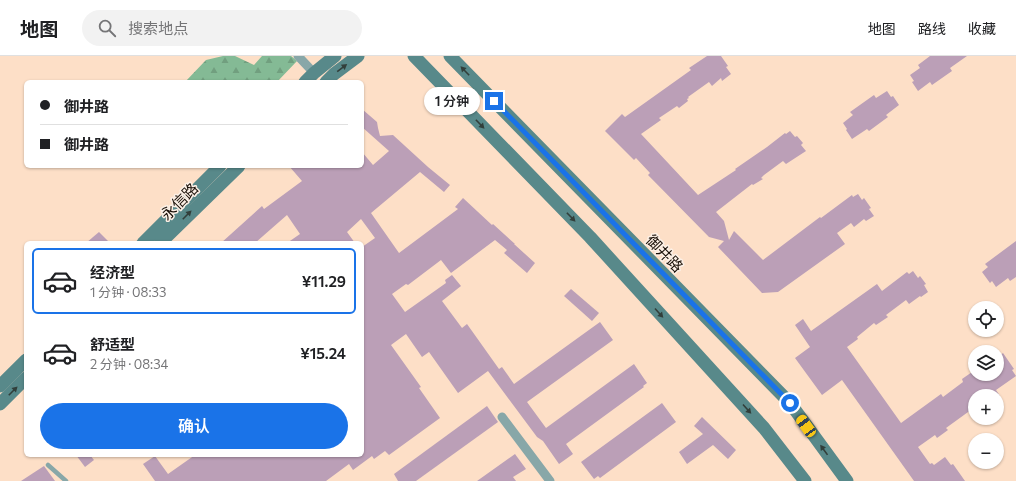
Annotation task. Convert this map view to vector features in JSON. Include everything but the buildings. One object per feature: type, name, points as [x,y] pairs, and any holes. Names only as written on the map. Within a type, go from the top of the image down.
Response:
[{"type":"street","points":[[298,56],[314,72]]},
{"type":"street","points":[[306,80],[335,56]]},
{"type":"street","points":[[328,80],[358,56]]},
{"type":"street","points":[[414,56],[600,249],[764,428],[805,481]]},
{"type":"street","name":"御井路","points":[[450,56],[790,403],[847,481]]},
{"type":"street","name":"永信路","points":[[145,241],[218,168]]},
{"type":"street","name":"永信路","points":[[162,241],[237,168]]},
{"type":"street","points":[[0,386],[24,362]]},
{"type":"street","points":[[0,404],[24,380]]},
{"type":"street","points":[[502,417],[550,481]]},
{"type":"lane","points":[[48,465],[66,481]]},
{"type":"green space","points":[[223,56],[235,56],[254,65],[262,56],[291,56],[297,61],[279,80],[187,80],[206,60]]},
{"type":"route","points":[[494,101],[790,403]]}]
